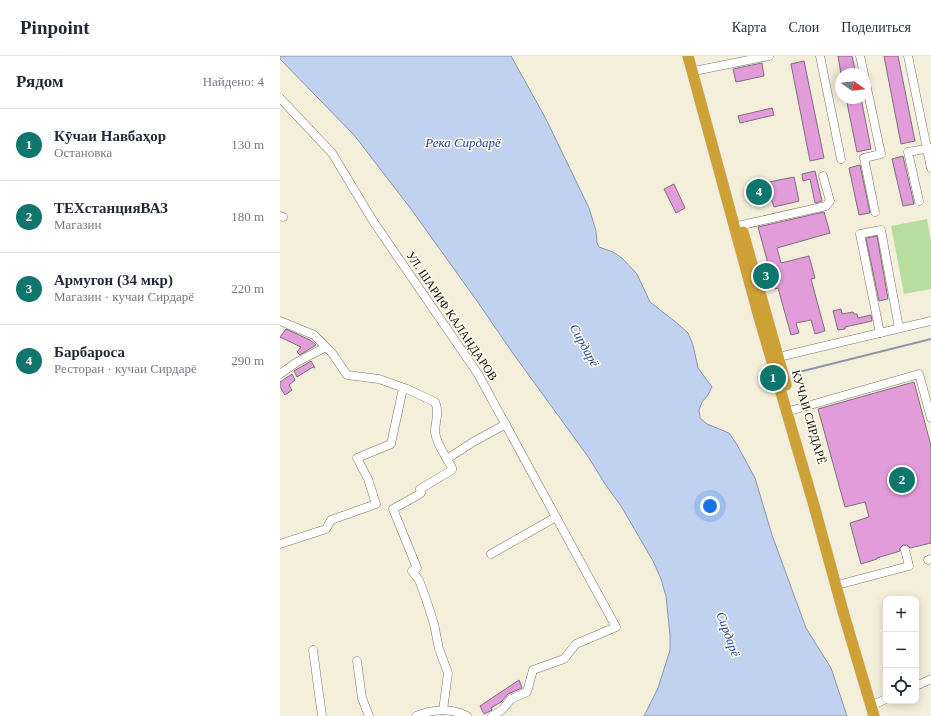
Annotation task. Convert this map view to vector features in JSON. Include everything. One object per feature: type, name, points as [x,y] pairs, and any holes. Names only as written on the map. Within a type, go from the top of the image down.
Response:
[{"type":"highway","points":[[688,56],[775,358],[813,502],[838,585],[881,716]]},
{"type":"highway","name":"КУЧАИ СИРДАРЁ","points":[[696,56],[717,138],[742,225],[775,358],[793,410],[821,506],[838,585]]},
{"type":"street","points":[[699,70],[769,56]]},
{"type":"street","points":[[820,56],[841,159]]},
{"type":"street","points":[[860,56],[863,68]]},
{"type":"street","points":[[908,56],[929,148],[931,168]]},
{"type":"street","name":"УЛ. ШАРИФ КАЛАНДАРОВ","points":[[280,98],[332,153],[373,221],[478,374],[616,627],[576,644],[564,659],[533,670],[527,692],[511,699],[502,710],[492,716]]},
{"type":"street","points":[[870,104],[881,154],[864,158],[875,212]]},
{"type":"street","points":[[919,202],[908,152],[929,148]]},
{"type":"street","points":[[742,225],[826,206],[830,201],[823,176]]},
{"type":"street","points":[[880,333],[860,234],[881,230],[899,328]]},
{"type":"street","points":[[280,321],[314,335],[332,353],[347,375],[379,379],[435,402],[437,407],[435,430],[436,438],[452,470],[420,489],[421,493],[418,495],[393,509],[417,568],[412,570],[419,580],[426,599],[448,673],[443,710]]},
{"type":"street","points":[[775,358],[931,321]]},
{"type":"street","points":[[280,374],[298,362],[326,347]]},
{"type":"street","points":[[793,410],[920,374],[931,418]]},
{"type":"street","points":[[280,544],[326,529],[332,520],[376,504],[368,479],[357,458],[391,444],[403,388]]},
{"type":"street","points":[[446,459],[506,424]]},
{"type":"street","points":[[491,554],[556,517]]},
{"type":"street","points":[[838,585],[909,566],[905,550]]},
{"type":"street","points":[[313,650],[322,716]]},
{"type":"street","points":[[357,661],[362,698],[369,716]]},
{"type":"street","points":[[919,685],[931,679]]},
{"type":"street","points":[[416,716],[423,713],[443,710],[467,716]]},
{"type":"green space","points":[[927,219],[931,242],[931,289],[904,294],[891,226]]},
{"type":"water","name":"Река Сирдарё","points":[[280,56],[511,56],[546,119],[589,208],[599,247],[613,252],[622,258],[637,274],[650,302],[688,333],[693,345],[698,368],[712,387],[702,402],[699,410],[700,418],[707,424],[729,433],[755,478],[772,535],[806,628],[831,668],[847,716],[644,716],[658,688],[670,650],[666,596],[661,579],[653,561],[621,506],[589,458],[411,209],[354,135],[280,59]]},
{"type":"building","points":[[838,56],[852,56],[855,68],[840,68]]},
{"type":"building","points":[[884,56],[898,56],[915,141],[901,144]]},
{"type":"building","points":[[804,61],[824,158],[810,161],[791,64]]},
{"type":"building","points":[[762,63],[764,76],[736,82],[733,69]]},
{"type":"building","points":[[847,104],[862,104],[871,149],[857,152]]},
{"type":"building","points":[[772,108],[774,115],[740,123],[738,116]]},
{"type":"building","points":[[903,156],[914,204],[903,206],[892,159]]},
{"type":"building","points":[[860,165],[870,213],[859,215],[849,168]]},
{"type":"building","points":[[815,171],[822,201],[815,203],[810,179],[803,181],[802,174]]},
{"type":"building","points":[[794,177],[799,201],[774,207],[770,196],[769,182]]},
{"type":"building","points":[[674,184],[685,208],[676,213],[664,189]]},
{"type":"building","points":[[824,212],[830,233],[777,248],[781,263],[809,256],[815,278],[811,279],[825,331],[815,334],[811,320],[796,323],[799,333],[791,335],[778,288],[775,289],[758,227]]},
{"type":"building","points":[[877,236],[888,299],[879,301],[866,238]]},
{"type":"building","points":[[841,309],[842,314],[853,312],[854,314],[857,314],[858,318],[871,315],[872,321],[838,330],[833,311]]},
{"type":"building","points":[[286,329],[310,340],[316,345],[300,355],[297,352],[301,347],[280,337]]},
{"type":"building","points":[[311,361],[315,368],[313,367],[297,377],[294,371]]},
{"type":"building","points":[[292,374],[295,380],[289,385],[292,390],[285,395],[280,387],[280,382]]},
{"type":"building","points":[[914,382],[931,446],[931,543],[910,548],[907,545],[903,545],[900,548],[900,551],[861,564],[850,523],[869,517],[865,502],[845,507],[818,409]]},
{"type":"building","points":[[519,680],[522,688],[508,694],[501,702],[491,708],[492,710],[484,714],[480,706]]},
{"type":"waterway","points":[[795,373],[931,339]]},
{"type":"place","name":"Барбароса","points":[[759,192]]},
{"type":"place","name":"Армугон (34 мкр)","points":[[766,276]]},
{"type":"place","name":"Кӯчаи Навбаҳор","points":[[773,378]]},
{"type":"place","name":"ТЕХстанцияВАЗ","points":[[902,480]]},
{"type":"water label","name":"Сирдарё","points":[[585,345]]},
{"type":"water label","name":"Сирдарё","points":[[729,634]]}]
